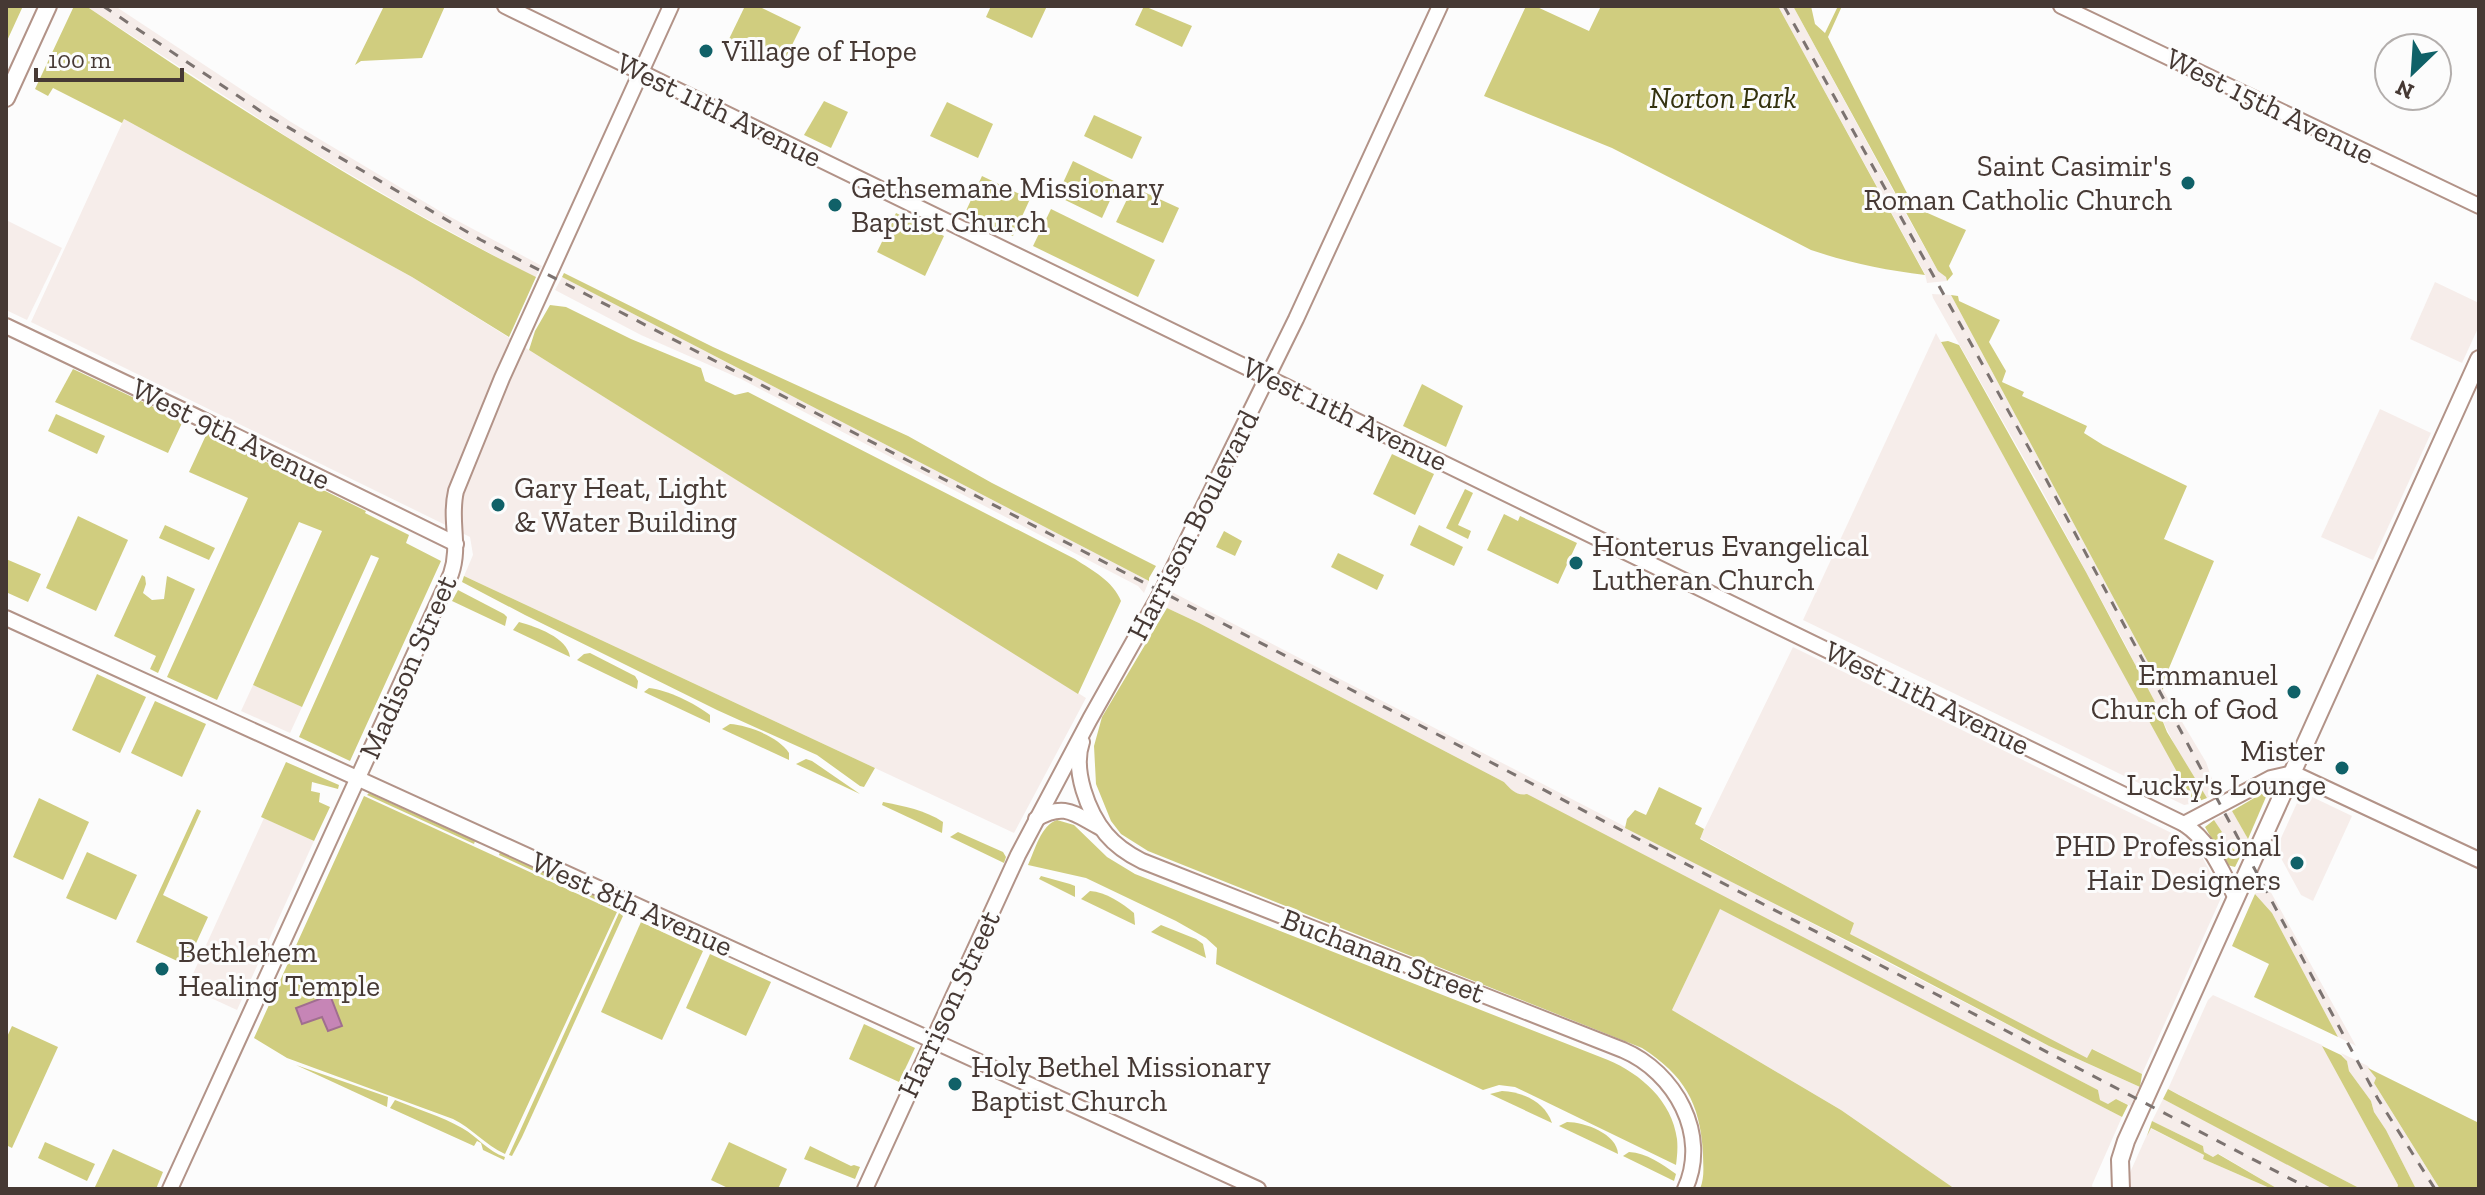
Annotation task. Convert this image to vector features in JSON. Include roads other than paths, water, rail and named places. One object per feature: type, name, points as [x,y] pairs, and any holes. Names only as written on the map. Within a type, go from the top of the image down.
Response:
[{"type":"main road","points":[[6,98],[48,6]]},
{"type":"main road","points":[[2121,1189],[2120,1160],[2126,1141],[2479,359]]},
{"type":"street","name":"West 11th Avenue","points":[[505,6],[2184,824],[2203,838],[2236,898]]},
{"type":"street","name":"Madison Street","points":[[170,1189],[451,574],[456,544],[452,508],[459,482],[502,378],[671,6]]},
{"type":"street","name":"Harrison Boulevard","points":[[1035,820],[1162,591],[1268,377],[1440,6]]},
{"type":"street","name":"West 15th Avenue","points":[[2061,6],[2479,206]]},
{"type":"street","name":"West 9th Avenue","points":[[6,326],[456,544]]},
{"type":"street","name":"West 8th Avenue","points":[[6,618],[1258,1189]]},
{"type":"street","name":"Buchanan Street","points":[[1090,719],[1080,748],[1079,768],[1086,795],[1102,828],[1123,851],[1638,1057],[1667,1081],[1685,1110],[1691,1133],[1692,1157],[1691,1174],[1685,1189]]},
{"type":"street","points":[[2184,824],[2271,778],[2293,773],[2479,860]]},
{"type":"street","points":[[1035,820],[1050,811],[1062,810],[1102,828]]},
{"type":"street","name":"Harrison Street","points":[[865,1189],[1035,820]]},
{"type":"railway","points":[[103,6],[262,112],[481,240],[2310,1189]]},
{"type":"railway","points":[[1784,6],[2046,479],[2378,1099],[2435,1189]]},
{"type":"place","name":"Village of Hope","points":[[706,51]]},
{"type":"place","name":"Saint Casimir's Roman Catholic Church","points":[[2188,183]]},
{"type":"place","name":"Gethsemane Missionary Baptist Church","points":[[835,205]]},
{"type":"place","name":"Gary Heat, Light & Water Building","points":[[498,505]]},
{"type":"place","name":"Honterus Evangelical Lutheran Church","points":[[1576,563]]},
{"type":"place","name":"Emmanuel Church of God","points":[[2294,692]]},
{"type":"place","name":"Mister Lucky's Lounge","points":[[2342,768]]},
{"type":"place","name":"PHD Professional Hair Designers","points":[[2297,863]]},
{"type":"place","name":"Bethlehem Healing Temple","points":[[162,969]]},
{"type":"place","name":"Holy Bethel Missionary Baptist Church","points":[[955,1084]]},
{"type":"park label","name":"Norton Park","points":[[1723,98]]}]
